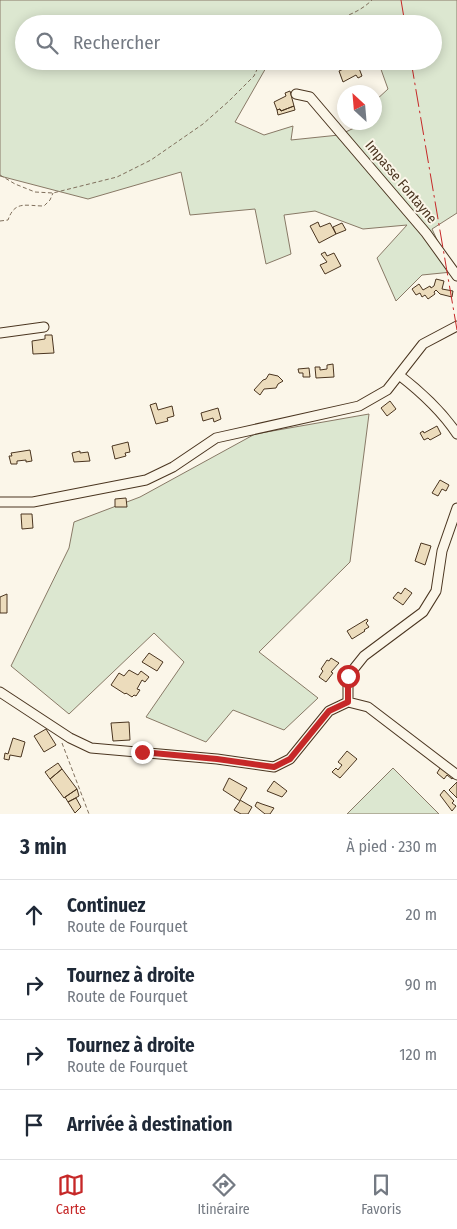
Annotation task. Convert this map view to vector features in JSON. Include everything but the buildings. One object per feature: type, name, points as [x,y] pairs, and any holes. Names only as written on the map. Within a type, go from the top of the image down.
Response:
[{"type":"street","name":"Impasse Fontayne","points":[[296,94],[310,97],[327,116],[426,233],[457,276]]},
{"type":"street","points":[[0,502],[33,502],[146,480],[173,467],[216,438],[359,406],[387,390],[423,344],[457,326]]},
{"type":"street","points":[[0,333],[44,328]]},
{"type":"street","points":[[399,375],[422,394],[446,418],[457,434]]},
{"type":"street","points":[[348,702],[348,676],[364,656],[423,612],[436,591],[442,551],[457,508]]},
{"type":"street","points":[[0,692],[58,730],[92,748],[217,759],[274,767],[290,759],[329,711],[348,702],[368,707],[457,775]]},
{"type":"path","points":[[347,15],[365,7],[372,0]]},
{"type":"path","points":[[0,175],[15,184],[35,192],[53,193],[117,177],[151,160],[203,124],[254,76],[257,70]]},
{"type":"path","points":[[0,221],[8,220],[12,209],[18,206],[44,206],[50,200],[53,193]]},
{"type":"path","points":[[58,730],[89,814]]},
{"type":"green space","points":[[0,0],[457,0],[457,213],[432,229],[452,272],[422,275],[396,301],[377,258],[407,225],[363,229],[315,211],[284,215],[291,254],[266,264],[255,209],[190,215],[181,172],[88,199],[0,176]],"holes":[[[15,15],[442,15],[442,70],[381,70],[388,89],[382,95],[382,130],[350,130],[339,135],[291,140],[293,126],[264,135],[235,122],[265,70],[15,70]]]},
{"type":"green space","points":[[369,414],[350,562],[259,652],[318,698],[284,730],[233,710],[206,742],[146,717],[184,662],[154,633],[69,714],[11,666],[69,548],[74,522],[140,497],[255,434]]},
{"type":"green space","points":[[393,768],[439,814],[347,814]]},
{"type":"power","points":[[401,0],[404,15]]},
{"type":"power","points":[[413,70],[457,330]]},
{"type":"route","points":[[142,752],[217,759],[274,767],[290,759],[329,711],[348,702],[348,676]]}]
